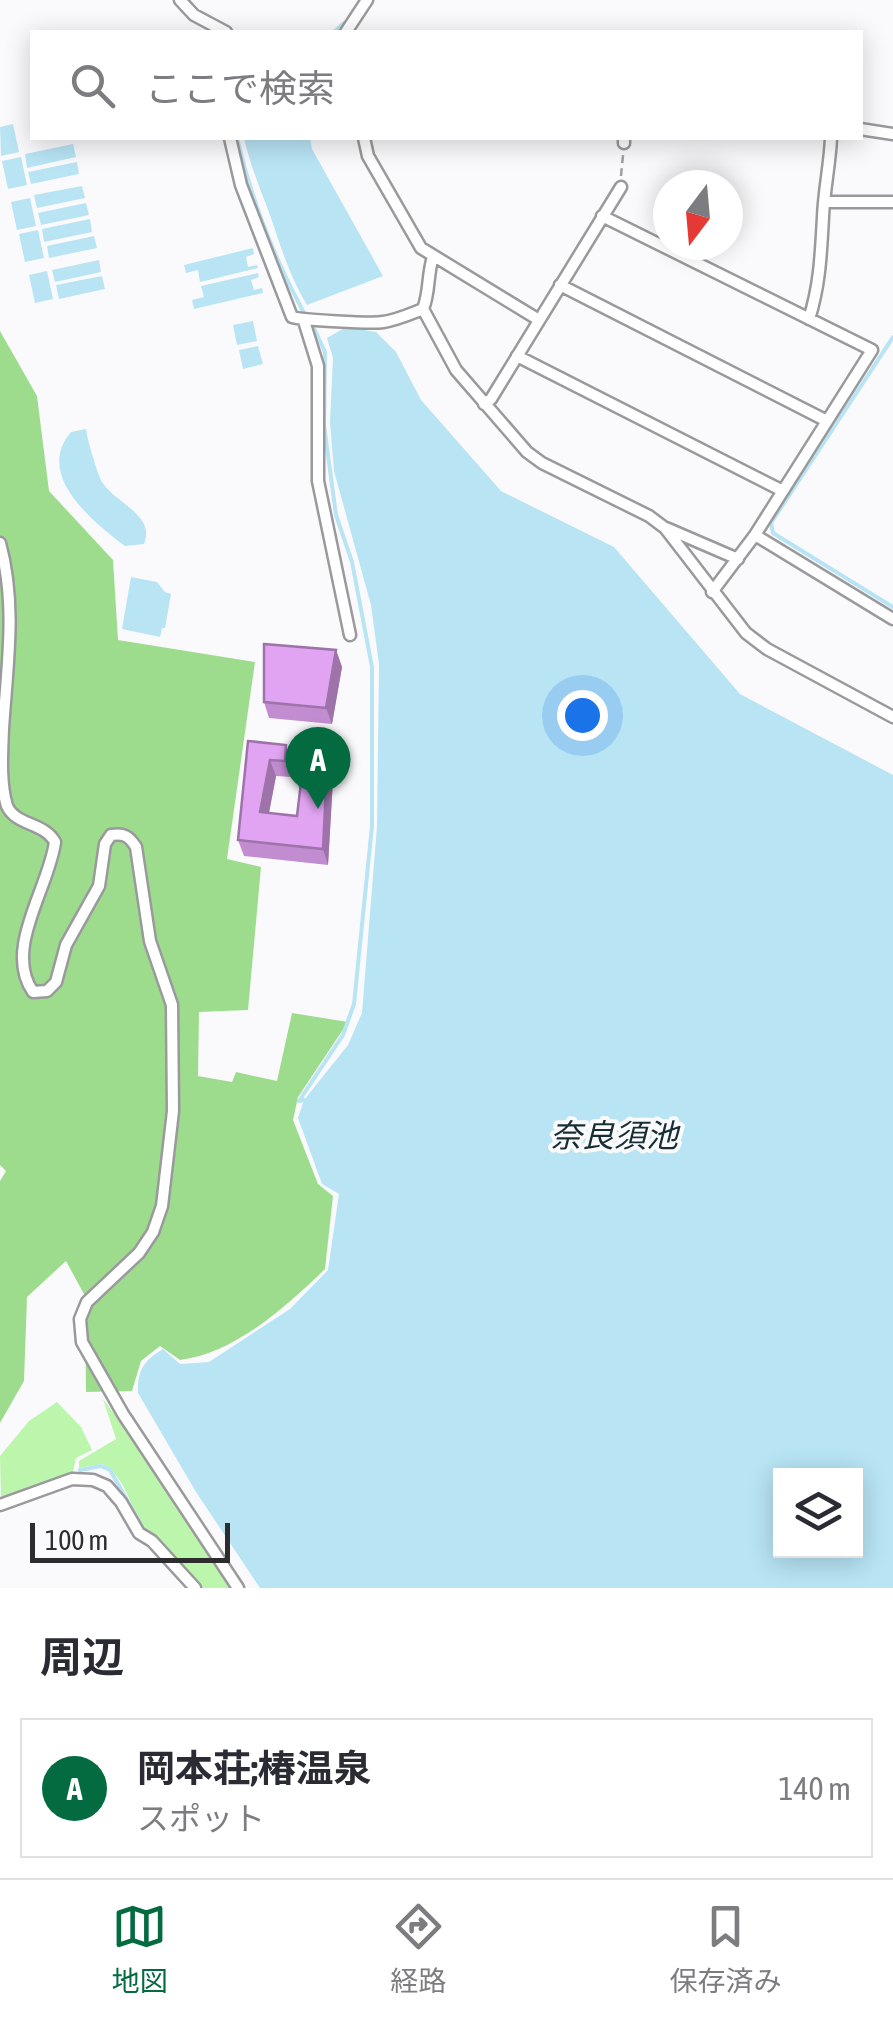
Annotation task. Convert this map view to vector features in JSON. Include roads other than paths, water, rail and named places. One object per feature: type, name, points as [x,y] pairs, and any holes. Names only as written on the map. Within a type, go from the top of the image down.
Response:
[{"type":"street","points":[[180,0],[194,15],[222,30]]},
{"type":"street","points":[[347,30],[367,0]]},
{"type":"street","points":[[863,129],[893,134]]},
{"type":"street","points":[[230,140],[241,185],[292,317],[304,321],[320,318],[387,322],[423,310]]},
{"type":"street","points":[[364,140],[368,156],[421,248],[539,320]]},
{"type":"street","points":[[809,319],[824,243],[831,140]]},
{"type":"street","points":[[484,404],[620,186]]},
{"type":"street","points":[[825,202],[893,202]]},
{"type":"street","points":[[602,216],[872,350],[756,535],[712,592]]},
{"type":"street","points":[[433,257],[423,310],[456,370],[527,452],[650,516],[665,528],[746,633],[767,649],[893,717]]},
{"type":"street","points":[[560,285],[827,421]]},
{"type":"street","points":[[304,321],[318,366],[318,480],[350,634]]},
{"type":"street","points":[[517,356],[783,491]]},
{"type":"street","points":[[665,528],[738,559]]},
{"type":"street","points":[[756,535],[893,619]]},
{"type":"street","points":[[0,543],[12,598],[1,769],[5,802],[12,815],[43,829],[54,842],[24,938],[23,971],[27,983],[33,992],[39,993],[56,982],[66,945],[100,886],[105,844],[111,835],[120,834],[126,835],[136,847],[150,941],[172,1006],[173,1111],[162,1206],[140,1253],[87,1302],[80,1319],[82,1342],[123,1414],[238,1588]]},
{"type":"street","points":[[0,1505],[72,1479],[93,1480],[106,1486],[121,1502],[139,1534],[152,1542],[195,1588]]},
{"type":"water","points":[[13,124],[19,152],[1,156],[0,127]]},
{"type":"water","points":[[245,140],[310,140],[383,276],[307,305],[286,261]]},
{"type":"water","points":[[73,144],[76,157],[27,168],[25,154]]},
{"type":"water","points":[[21,157],[27,185],[8,189],[2,161]]},
{"type":"water","points":[[77,162],[79,174],[31,184],[28,172]]},
{"type":"water","points":[[82,186],[85,198],[37,208],[34,195]]},
{"type":"water","points":[[30,198],[36,226],[17,230],[11,202]]},
{"type":"water","points":[[86,203],[89,215],[41,225],[38,213]]},
{"type":"water","points":[[90,219],[92,232],[44,242],[42,229]]},
{"type":"water","points":[[38,230],[44,258],[25,262],[19,234]]},
{"type":"water","points":[[94,236],[97,248],[49,258],[47,246]]},
{"type":"water","points":[[253,248],[254,254],[246,257],[248,267],[258,268],[200,282],[198,270],[186,273],[184,265]]},
{"type":"water","points":[[99,260],[101,272],[55,282],[52,270]]},
{"type":"water","points":[[47,271],[53,299],[35,303],[29,275]]},
{"type":"water","points":[[258,273],[259,277],[251,280],[254,290],[262,288],[263,293],[194,309],[192,300],[204,297],[201,286]]},
{"type":"water","points":[[102,276],[105,289],[59,299],[56,285]]},
{"type":"water","points":[[253,321],[257,341],[237,345],[233,325]]},
{"type":"water","name":"奈良須池","points":[[346,327],[376,332],[396,352],[421,400],[501,491],[614,547],[740,694],[893,775],[893,1588],[260,1588],[196,1492],[138,1393],[140,1372],[156,1353],[163,1349],[180,1364],[209,1362],[290,1309],[328,1270],[339,1194],[322,1184],[298,1118],[304,1100],[348,1045],[362,1013],[377,826],[379,664],[371,605],[334,471],[330,422],[333,358],[327,338]]},
{"type":"water","points":[[258,346],[263,364],[243,369],[239,350]]},
{"type":"water","points":[[86,429],[102,482],[139,517],[146,534],[144,544],[125,546],[112,536],[84,511],[63,481],[59,465],[61,448],[71,432]]},
{"type":"water","points":[[131,577],[157,582],[171,594],[160,637],[122,629]]},
{"type":"waterway","points":[[336,30],[344,23]]},
{"type":"waterway","points":[[238,140],[264,227],[304,313]]},
{"type":"waterway","points":[[304,1100],[299,1101],[343,1035],[354,1004],[372,826],[372,667],[352,562],[336,515],[324,425],[325,352],[314,328]]},
{"type":"waterway","points":[[893,337],[771,523],[773,533],[893,607]]},
{"type":"waterway","points":[[80,1470],[101,1466],[110,1470],[144,1530]]},
{"type":"place","name":"岡本荘;椿温泉","points":[[318,809]]}]
